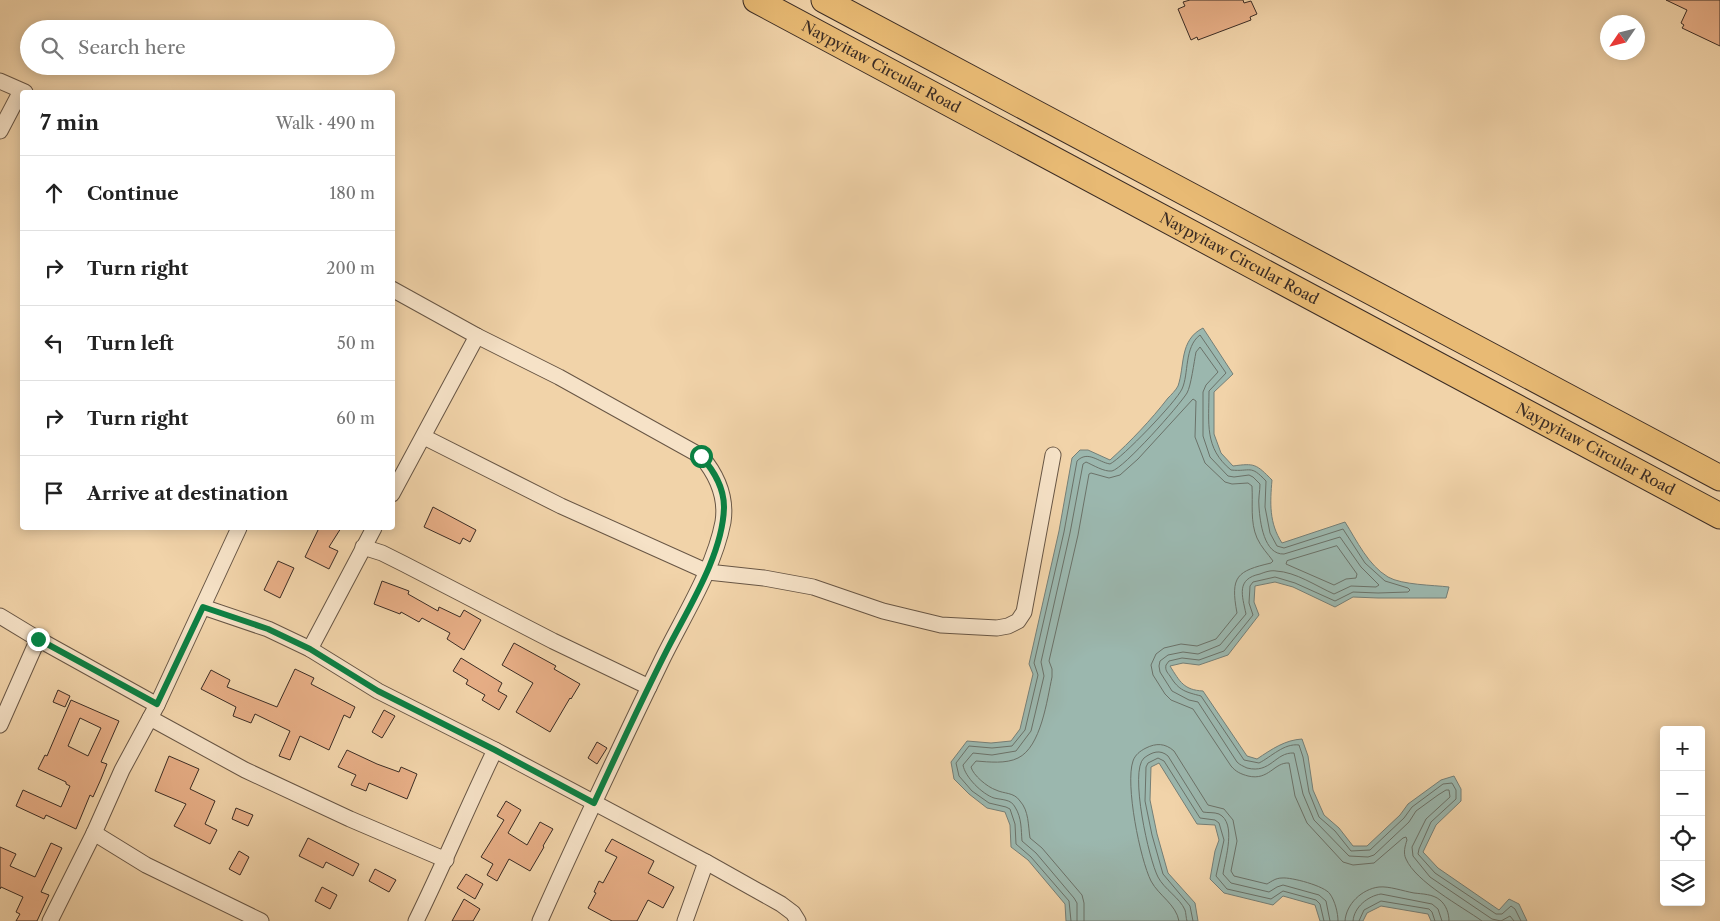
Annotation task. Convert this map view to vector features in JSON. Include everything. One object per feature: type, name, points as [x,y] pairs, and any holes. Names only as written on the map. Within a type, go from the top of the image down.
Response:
[{"type":"main road","name":"Naypyitaw Circular Road","points":[[756,0],[1720,516]]},
{"type":"main road","points":[[824,0],[1720,478]]},
{"type":"street","points":[[0,81],[20,91]]},
{"type":"street","points":[[0,132],[20,97]]},
{"type":"street","points":[[395,291],[477,336],[559,377],[701,456],[712,469],[721,487],[724,505],[723,522],[708,572],[649,687],[540,921]]},
{"type":"street","points":[[395,489],[477,336]]},
{"type":"street","points":[[424,437],[561,506],[708,572],[764,578],[813,587],[883,610],[941,625],[997,628],[1008,626],[1018,621],[1024,612],[1053,455]]},
{"type":"street","points":[[50,921],[94,833],[122,770],[154,711],[239,530]]},
{"type":"street","points":[[310,649],[373,530]]},
{"type":"street","points":[[363,547],[382,553],[553,641],[649,687]]},
{"type":"street","points":[[203,607],[268,629],[310,649],[378,691],[495,750],[706,862],[781,904],[793,913],[798,921]]},
{"type":"street","points":[[0,616],[154,711],[245,770],[350,819],[446,860]]},
{"type":"street","points":[[0,725],[38,639]]},
{"type":"street","points":[[416,921],[446,860],[468,806],[495,750]]},
{"type":"street","points":[[94,833],[146,865],[261,921]]},
{"type":"street","points":[[685,921],[706,862]]},
{"type":"water","points":[[1203,328],[1233,374],[1214,392],[1214,434],[1221,453],[1233,466],[1255,466],[1272,480],[1271,505],[1273,520],[1282,543],[1345,522],[1369,559],[1388,577],[1409,583],[1449,587],[1446,598],[1353,597],[1335,607],[1293,587],[1275,582],[1255,586],[1254,602],[1259,615],[1228,655],[1199,665],[1183,663],[1170,666],[1183,684],[1191,689],[1203,691],[1247,756],[1257,759],[1284,743],[1302,739],[1308,756],[1313,790],[1324,815],[1339,828],[1353,846],[1367,846],[1400,815],[1408,804],[1441,780],[1454,776],[1461,789],[1461,801],[1436,825],[1423,852],[1438,868],[1499,910],[1509,899],[1519,904],[1527,921],[1431,921],[1428,914],[1381,906],[1367,913],[1363,921],[1320,921],[1315,905],[1283,896],[1273,905],[1224,893],[1210,879],[1219,840],[1215,825],[1197,824],[1159,763],[1151,767],[1150,800],[1157,834],[1168,873],[1195,903],[1198,921],[1066,921],[1065,904],[1028,860],[1011,847],[1010,825],[1005,812],[987,808],[954,779],[951,762],[967,741],[991,743],[1011,741],[1020,729],[1033,674],[1029,664],[1059,531],[1072,458],[1080,450],[1088,450],[1110,460],[1126,445],[1177,388],[1186,346],[1195,333]]},
{"type":"building","points":[[1190,0],[1243,0],[1244,3],[1251,1],[1257,14],[1250,17],[1251,20],[1198,40],[1197,37],[1191,40],[1178,9],[1185,6],[1183,2]]},
{"type":"building","points":[[1666,0],[1720,0],[1720,46],[1682,28],[1684,25],[1681,23],[1687,10]]},
{"type":"building","points":[[433,507],[476,530],[470,542],[463,538],[460,544],[424,527]]},
{"type":"building","points":[[318,530],[340,530],[329,547],[338,551],[329,569],[305,557]]},
{"type":"building","points":[[278,561],[294,568],[280,598],[264,590]]},
{"type":"building","points":[[382,581],[409,591],[408,594],[438,611],[439,607],[460,617],[464,610],[481,620],[464,650],[447,639],[450,633],[422,618],[419,622],[401,612],[400,614],[374,604]]},
{"type":"building","points":[[514,643],[556,666],[554,669],[580,684],[550,732],[516,712],[533,683],[502,665]]},
{"type":"building","points":[[461,658],[502,683],[498,691],[507,696],[499,710],[482,700],[485,695],[466,684],[468,680],[453,671]]},
{"type":"building","points":[[295,669],[314,678],[311,684],[355,707],[350,718],[344,715],[329,750],[300,736],[290,760],[279,756],[290,731],[255,714],[251,723],[233,716],[236,707],[201,689],[211,670],[230,680],[227,687],[277,707]]},
{"type":"building","points":[[58,690],[70,696],[65,707],[53,702]]},
{"type":"building","points":[[71,700],[119,721],[101,762],[107,764],[93,797],[90,795],[76,829],[46,815],[44,819],[16,806],[23,790],[61,807],[70,786],[66,782],[38,769],[45,755],[47,756]],"holes":[[[80,718],[101,728],[88,756],[68,746]]]},
{"type":"building","points":[[384,710],[395,716],[382,738],[372,732]]},
{"type":"building","points":[[597,742],[607,748],[597,764],[588,758]]},
{"type":"building","points":[[347,750],[399,772],[401,767],[417,774],[407,799],[369,783],[366,791],[351,785],[356,775],[338,767]]},
{"type":"building","points":[[169,756],[199,769],[190,789],[215,801],[205,824],[217,830],[210,844],[174,826],[186,804],[155,791]]},
{"type":"building","points":[[506,801],[521,810],[508,833],[527,845],[540,822],[553,829],[530,871],[509,859],[497,881],[487,875],[493,864],[481,857],[504,820],[497,816]]},
{"type":"building","points":[[236,808],[253,815],[248,826],[232,819]]},
{"type":"building","points":[[308,838],[359,864],[353,876],[326,862],[323,868],[299,856]]},
{"type":"building","points":[[612,839],[654,861],[648,873],[674,887],[663,908],[648,900],[637,921],[612,921],[588,908],[596,893],[594,892],[599,881],[603,883],[617,857],[605,851]]},
{"type":"building","points":[[51,843],[62,848],[41,892],[49,895],[37,921],[16,921],[20,914],[16,912],[23,897],[1,887],[0,889],[0,847],[16,854],[10,866],[35,877]]},
{"type":"building","points":[[239,851],[249,857],[240,875],[229,869]]},
{"type":"building","points":[[375,869],[396,880],[389,892],[369,881]]},
{"type":"building","points":[[466,874],[483,884],[475,899],[457,888]]},
{"type":"building","points":[[322,887],[337,895],[330,909],[315,901]]},
{"type":"building","points":[[464,899],[480,909],[473,921],[452,921]]},
{"type":"route","points":[[38,639],[157,704],[203,607],[268,629],[310,649],[378,691],[594,803],[668,648],[708,572],[723,522],[724,505],[721,487],[712,469],[701,456]]}]
